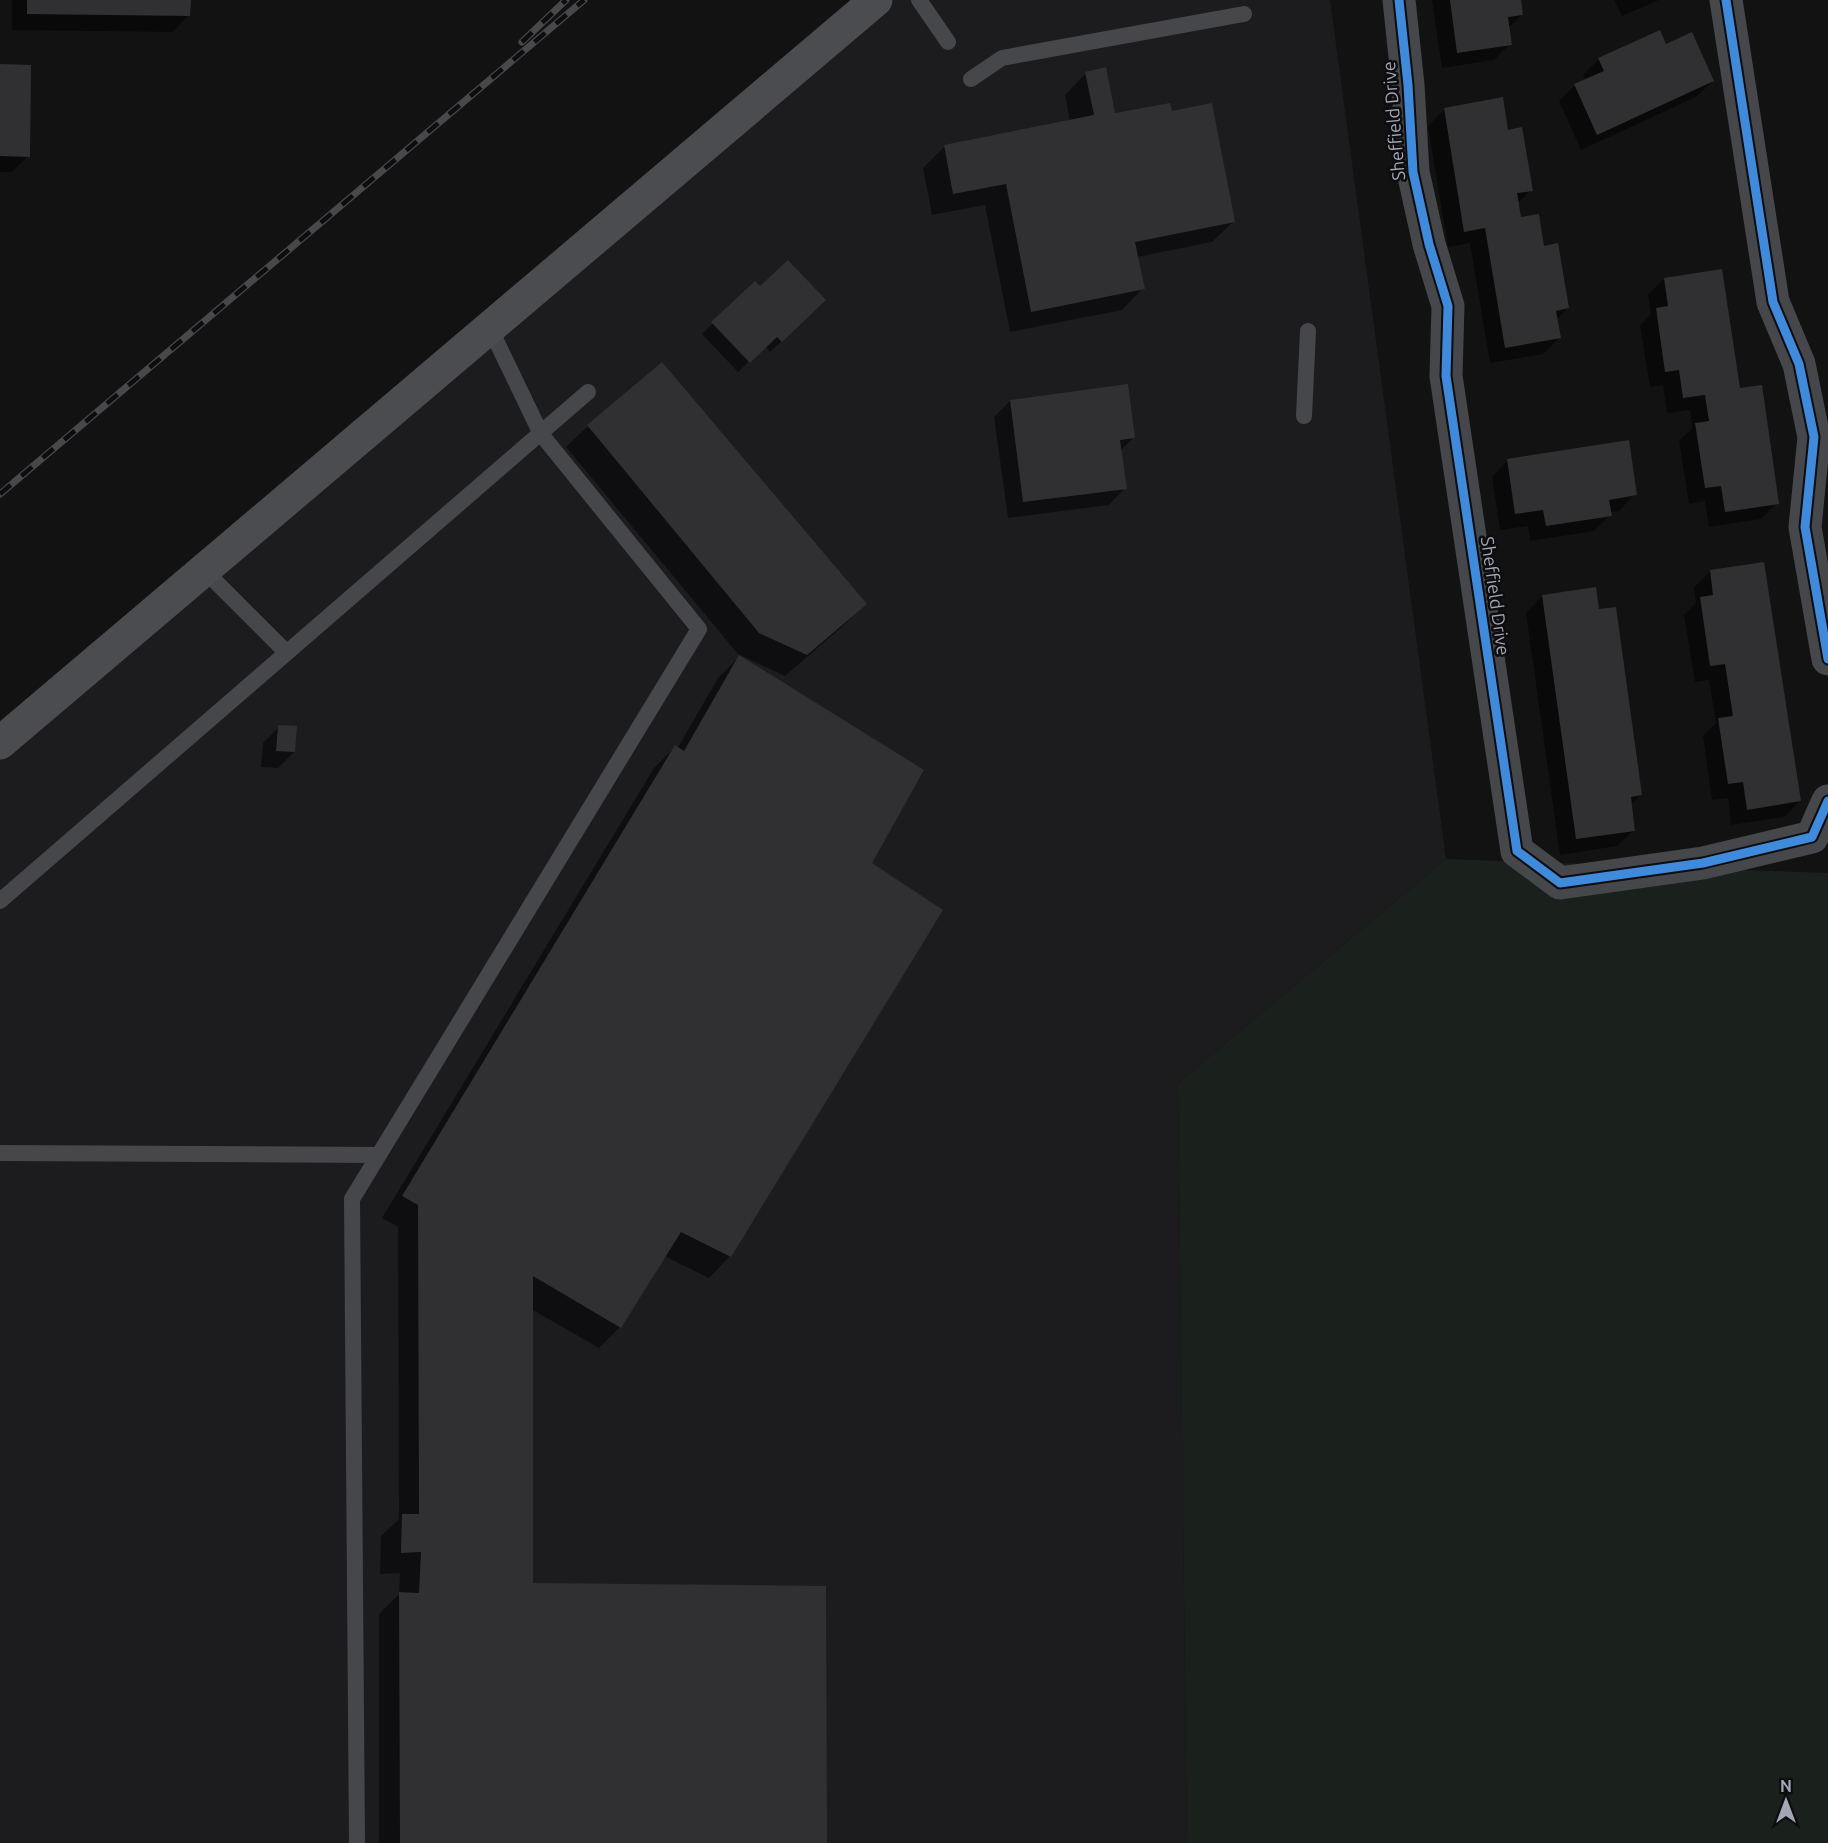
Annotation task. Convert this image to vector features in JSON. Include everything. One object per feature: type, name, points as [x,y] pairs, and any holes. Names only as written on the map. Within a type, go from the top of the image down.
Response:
[{"type":"main road","points":[[0,743],[876,0]]},
{"type":"street","name":"Sheffield Drive","points":[[1399,0],[1408,85],[1413,172],[1429,244],[1448,306],[1446,376],[1516,851],[1560,883],[1703,862],[1812,837],[1828,801]]},
{"type":"street","points":[[1726,0],[1773,302],[1799,364],[1814,437],[1805,527],[1828,659]]},
{"type":"lane","points":[[919,0],[948,42]]},
{"type":"lane","points":[[971,80],[1002,58],[1244,14]]},
{"type":"lane","points":[[357,1843],[352,1199],[699,629],[542,434],[490,328]]},
{"type":"lane","points":[[1304,416],[1308,331]]},
{"type":"lane","points":[[0,901],[588,392]]},
{"type":"lane","points":[[204,570],[286,652]]},
{"type":"lane","points":[[0,1153],[379,1155]]},
{"type":"shaded area","points":[[873,0],[1330,0],[1446,859],[1178,1083],[1187,1843],[0,1843],[0,730]]},
{"type":"shaded area","points":[[1446,859],[1828,873],[1828,1843],[1187,1843],[1178,1083]]},
{"type":"building","points":[[27,0],[191,0],[190,16],[27,14]]},
{"type":"building","points":[[1450,0],[1521,0],[1523,15],[1508,17],[1512,45],[1457,53]]},
{"type":"building","points":[[1660,30],[1666,44],[1692,32],[1714,81],[1597,135],[1574,84],[1604,71],[1598,58]]},
{"type":"building","points":[[0,64],[31,65],[30,157],[0,156]]},
{"type":"building","points":[[1106,67],[1115,113],[1170,103],[1172,111],[1212,103],[1235,222],[1135,242],[1145,289],[1031,312],[1006,184],[953,194],[944,145],[1094,115],[1085,72]]},
{"type":"building","points":[[1503,97],[1508,130],[1522,127],[1533,191],[1517,193],[1521,217],[1539,214],[1544,246],[1558,243],[1569,308],[1556,311],[1561,338],[1505,348],[1485,228],[1464,232],[1444,108]]},
{"type":"building","points":[[788,260],[826,300],[782,342],[777,337],[750,363],[711,322],[755,281],[760,286]]},
{"type":"building","points":[[1722,269],[1740,388],[1762,385],[1779,504],[1725,512],[1721,486],[1705,488],[1695,423],[1709,421],[1705,395],[1683,398],[1679,370],[1665,372],[1656,308],[1668,306],[1664,278]]},
{"type":"building","points":[[662,362],[867,604],[807,655],[759,633],[587,425]]},
{"type":"building","points":[[1128,384],[1135,438],[1120,440],[1127,489],[1023,502],[1010,400]]},
{"type":"building","points":[[1629,440],[1637,495],[1609,500],[1612,516],[1546,526],[1543,510],[1515,514],[1507,459]]},
{"type":"building","points":[[1764,562],[1801,801],[1747,810],[1743,782],[1728,784],[1718,718],[1733,716],[1725,664],[1710,666],[1700,597],[1713,595],[1710,570]]},
{"type":"building","points":[[1596,587],[1599,609],[1616,607],[1642,795],[1631,797],[1635,831],[1576,839],[1542,595]]},
{"type":"building","points":[[739,655],[924,770],[872,863],[943,910],[731,1257],[681,1232],[621,1328],[533,1276],[533,1583],[826,1586],[827,1843],[400,1843],[399,1592],[419,1593],[421,1552],[401,1553],[402,1514],[419,1514],[418,1205],[402,1196],[675,745],[684,751]]},
{"type":"building","points":[[278,725],[297,726],[295,752],[276,751]]},
{"type":"railway","points":[[522,42],[566,0]]},
{"type":"railway","points":[[0,494],[584,0]]},
{"type":"cycle path","points":[[1399,0],[1408,85],[1413,172],[1429,244],[1448,306],[1446,376],[1517,851],[1560,883],[1703,863],[1812,837],[1828,801]]},
{"type":"cycle path","points":[[1726,0],[1773,302],[1799,364],[1814,437],[1805,527],[1828,659]]}]
